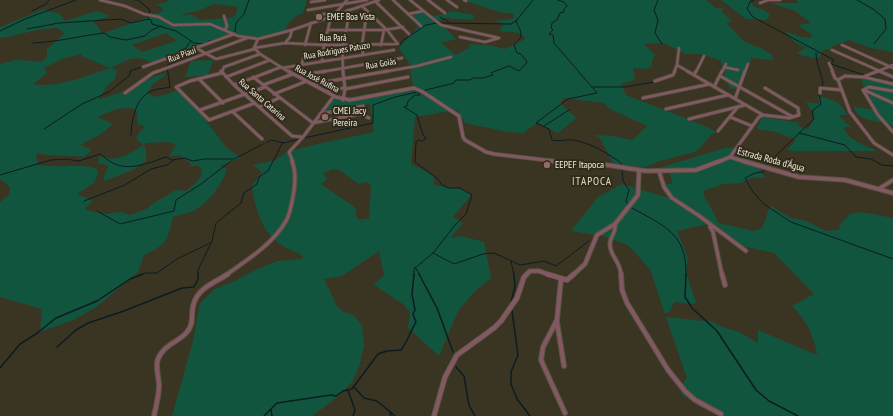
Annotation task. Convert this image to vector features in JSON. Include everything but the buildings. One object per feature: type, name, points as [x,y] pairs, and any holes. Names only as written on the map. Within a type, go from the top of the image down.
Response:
[{"type":"street","points":[[100,0],[159,17],[173,25],[208,24],[247,38],[258,39],[331,17],[347,0]]},
{"type":"street","points":[[311,2],[325,0]]},
{"type":"street","points":[[308,10],[367,0]]},
{"type":"street","points":[[316,15],[335,14],[379,0]]},
{"type":"street","points":[[393,0],[421,26]]},
{"type":"street","points":[[410,0],[440,24],[499,38],[489,42],[482,42],[460,37]]},
{"type":"street","points":[[428,0],[445,13]]},
{"type":"street","points":[[447,0],[457,7]]},
{"type":"street","points":[[760,4],[768,0],[780,0]]},
{"type":"street","points":[[375,1],[409,34]]},
{"type":"street","points":[[362,6],[385,30]]},
{"type":"street","points":[[343,100],[344,89],[342,57],[343,44],[349,17],[348,10]]},
{"type":"street","points":[[363,54],[362,45],[367,11]]},
{"type":"street","points":[[408,14],[423,11]]},
{"type":"street","points":[[224,16],[226,26],[225,30]]},
{"type":"street","points":[[322,61],[324,45],[331,17]]},
{"type":"street","points":[[305,45],[311,23]]},
{"type":"street","points":[[328,30],[385,30],[403,27]]},
{"type":"street","points":[[285,43],[290,37],[292,30]]},
{"type":"street","points":[[381,45],[385,30]]},
{"type":"street","name":"Rua Pará","points":[[206,54],[216,59],[255,48],[285,43],[305,45],[398,44],[385,30]]},
{"type":"street","points":[[143,67],[234,34]]},
{"type":"street","name":"Rua Piauí","points":[[125,93],[152,74],[247,38]]},
{"type":"street","points":[[255,48],[258,39]]},
{"type":"street","points":[[842,45],[893,68]]},
{"type":"street","points":[[196,48],[206,54]]},
{"type":"street","name":"Rua José Rufina","points":[[255,48],[260,54],[281,67],[343,100],[414,88]]},
{"type":"street","points":[[655,81],[673,75],[677,65],[679,48]]},
{"type":"street","name":"Rua Rodrigues Patuzo","points":[[234,85],[281,67],[394,50]]},
{"type":"street","points":[[832,50],[893,78]]},
{"type":"street","points":[[255,103],[216,118],[207,119],[200,110],[176,88],[184,83],[222,72],[222,68],[260,54]]},
{"type":"street","points":[[302,64],[304,56]]},
{"type":"street","points":[[694,75],[704,56]]},
{"type":"street","name":"Rua Goiás","points":[[313,84],[417,66],[451,57]]},
{"type":"street","points":[[297,76],[342,67],[402,58]]},
{"type":"street","points":[[226,76],[270,60]]},
{"type":"street","points":[[829,63],[835,78],[838,80],[850,112],[874,143],[893,155]]},
{"type":"street","points":[[735,99],[748,64]]},
{"type":"street","points":[[677,65],[763,115],[789,118],[799,115],[798,108],[765,88]]},
{"type":"street","points":[[862,77],[893,65]]},
{"type":"street","points":[[714,87],[725,66],[738,70]]},
{"type":"street","name":"Rua Santa Catarina","points":[[222,72],[234,85],[292,136],[303,137]]},
{"type":"street","points":[[200,110],[223,103],[293,74]]},
{"type":"street","points":[[720,76],[792,117]]},
{"type":"street","points":[[838,80],[845,76],[862,77],[893,84]]},
{"type":"street","points":[[253,77],[313,123],[360,114],[369,118]]},
{"type":"street","points":[[326,91],[408,77]]},
{"type":"street","points":[[199,79],[223,103]]},
{"type":"street","points":[[274,94],[307,81]]},
{"type":"street","points":[[643,98],[710,84]]},
{"type":"street","points":[[864,90],[869,87],[893,91]]},
{"type":"street","name":"Estrada Roda d'Água","points":[[414,88],[422,91],[457,114],[460,120],[463,139],[488,153],[537,160],[619,167],[639,171],[696,170],[730,157],[799,177],[845,180],[880,188],[893,193]]},
{"type":"street","points":[[820,93],[820,88],[842,90]]},
{"type":"street","points":[[864,90],[893,103]]},
{"type":"street","points":[[864,90],[878,115],[893,132]]},
{"type":"street","points":[[666,109],[728,95]]},
{"type":"street","points":[[154,416],[159,381],[158,359],[160,354],[190,328],[192,323],[192,305],[196,296],[253,255],[278,232],[287,220],[295,188],[295,170],[289,152],[303,137],[334,96]]},
{"type":"street","points":[[259,107],[279,98]]},
{"type":"street","points":[[689,119],[745,105]]},
{"type":"street","points":[[320,114],[363,106]]},
{"type":"street","points":[[718,131],[737,108]]},
{"type":"street","points":[[233,112],[262,139]]},
{"type":"street","points":[[730,157],[759,117],[763,115]]},
{"type":"street","points":[[730,117],[752,126]]},
{"type":"street","points":[[434,416],[445,377],[457,355],[494,328],[501,321],[516,298],[524,278],[530,271],[541,271],[567,280],[585,264],[597,236],[615,224],[638,196],[639,171]]},
{"type":"street","points":[[659,171],[664,187],[672,198],[746,251]]},
{"type":"street","points":[[880,188],[893,180]]},
{"type":"street","points":[[705,222],[713,232],[716,251],[725,285]]},
{"type":"street","points":[[615,224],[616,231],[610,241],[609,246],[620,266],[622,292],[632,312],[664,365],[680,388],[698,403],[721,414]]},
{"type":"street","points":[[561,279],[557,320],[564,366]]},
{"type":"street","points":[[557,320],[543,347],[541,360],[565,413]]},
{"type":"green space","points":[[168,0],[307,0],[303,13],[291,20],[285,32],[258,38],[230,35],[153,64],[136,58],[127,60],[111,68],[117,70],[115,79],[107,86],[98,100],[125,91],[155,76],[167,73],[150,88],[148,93],[154,97],[171,93],[181,88],[226,147],[240,158],[220,166],[227,169],[225,175],[218,188],[203,205],[191,212],[173,217],[168,236],[158,248],[144,255],[138,272],[95,308],[73,320],[40,332],[42,309],[0,297],[0,202],[9,195],[10,187],[0,179],[0,64],[16,60],[42,62],[47,56],[47,49],[64,34],[58,28],[51,28],[0,38],[0,27],[44,9],[50,12],[59,13],[65,21],[97,11],[110,16],[93,21],[102,34],[164,11],[160,6],[155,5],[167,2]],"holes":[[[214,4],[238,7],[235,16],[230,18],[199,20],[198,17],[194,17],[192,14],[181,16]],[[166,33],[177,41],[142,52],[132,45]],[[81,54],[82,56],[110,68],[61,83],[51,85],[33,84],[47,73],[44,68],[62,59]],[[129,108],[136,110],[138,125],[143,125],[144,128],[140,131],[136,138],[143,145],[146,143],[168,142],[176,145],[169,156],[180,155],[191,164],[191,166],[199,166],[202,169],[202,173],[197,182],[186,191],[176,190],[152,204],[148,208],[131,215],[120,212],[106,214],[85,210],[86,207],[93,201],[77,194],[94,183],[98,173],[96,168],[82,166],[38,165],[36,157],[37,153],[84,157],[92,150],[80,145],[101,134],[112,125],[109,122],[97,117],[116,109]]]},
{"type":"green space","points":[[463,0],[706,0],[716,8],[725,9],[721,11],[733,22],[726,22],[743,41],[763,49],[772,55],[773,60],[752,58],[738,86],[740,88],[731,89],[723,77],[725,73],[720,60],[700,54],[686,54],[663,43],[644,44],[655,55],[652,61],[652,67],[643,69],[633,68],[635,80],[621,84],[626,95],[717,132],[712,134],[697,151],[660,161],[645,167],[614,165],[600,138],[595,135],[612,136],[633,140],[647,126],[608,108],[604,103],[564,98],[560,103],[576,118],[558,133],[537,123],[523,133],[508,132],[465,123],[457,110],[415,117],[411,164],[433,175],[434,185],[462,189],[472,194],[453,217],[463,223],[450,238],[461,236],[484,242],[491,278],[475,291],[458,311],[439,356],[408,328],[410,312],[403,304],[374,285],[384,275],[379,251],[342,276],[324,279],[337,306],[342,311],[354,316],[362,325],[364,345],[360,364],[352,382],[335,399],[312,416],[172,416],[193,341],[200,303],[215,289],[235,281],[257,269],[278,261],[302,259],[303,256],[282,246],[271,236],[262,223],[254,200],[252,185],[262,173],[259,169],[252,165],[274,161],[287,152],[374,132],[370,104],[322,115],[327,105],[337,98],[353,97],[413,86],[411,66],[399,48],[418,27],[410,16],[422,12],[431,17],[452,11],[474,15],[473,20],[446,18],[436,20],[446,26],[446,29],[456,39],[441,43],[456,55],[471,47],[468,44],[488,45],[505,49],[525,39],[525,37],[519,33],[499,31],[504,25],[495,21],[513,19],[514,14],[499,12]],"holes":[[[332,169],[339,170],[359,184],[366,182],[371,185],[369,218],[359,220],[353,206],[321,184],[327,179],[323,174]]]},
{"type":"green space","points":[[721,0],[749,0],[755,7],[766,11],[770,16],[766,20],[746,19]]},
{"type":"green space","points":[[796,0],[893,0],[893,52],[871,48],[849,40],[833,46],[830,49],[825,49],[821,53],[821,56],[815,58],[797,53],[806,48],[790,38],[790,36],[784,31],[802,37],[811,38],[812,35],[798,25],[811,23],[794,10],[770,3],[799,3]]},
{"type":"green space","points":[[213,60],[208,75],[185,77],[191,61]]},
{"type":"green space","points":[[861,79],[893,84],[893,126],[865,119],[857,112],[854,107],[877,110]]},
{"type":"green space","points":[[818,96],[832,100],[839,104],[847,115],[838,115],[851,127],[844,127],[849,136],[877,151],[791,151],[787,150],[795,139],[773,131],[760,130],[757,128],[762,117],[800,123],[798,125],[800,127],[808,129],[814,115],[806,102],[819,104]]},
{"type":"green space","points":[[143,145],[146,148],[146,161],[133,170],[104,181],[105,172],[109,167],[104,164],[98,164],[99,156],[111,159],[122,157]]},
{"type":"green space","points":[[725,148],[734,148],[733,155],[771,167],[772,171],[759,168],[765,178],[752,178],[742,183],[723,184],[703,191],[718,223],[754,231],[761,229],[771,206],[791,218],[806,221],[826,231],[839,230],[840,225],[850,214],[862,212],[893,218],[893,416],[719,416],[682,395],[681,386],[687,378],[666,317],[713,322],[725,328],[739,332],[758,343],[758,330],[817,355],[809,328],[792,306],[814,294],[774,253],[738,245],[718,226],[707,224],[677,231],[688,258],[686,270],[696,303],[688,304],[674,302],[670,311],[665,314],[650,269],[628,245],[603,236],[571,231],[598,197],[622,184],[676,200],[665,184],[673,184],[669,172],[652,170]]},
{"type":"waterway","points":[[32,11],[46,4],[49,0]]},
{"type":"waterway","points":[[0,31],[25,19],[76,0]]},
{"type":"waterway","points":[[135,0],[138,0],[150,10],[149,14]]},
{"type":"waterway","points":[[233,33],[235,32],[236,23],[244,14],[249,0]]},
{"type":"waterway","points":[[516,21],[533,0]]},
{"type":"waterway","points":[[558,0],[564,2],[567,6],[564,9],[564,12],[560,13],[557,20],[552,23],[551,28],[553,30],[549,34],[553,35],[554,43],[597,93],[568,99],[536,123],[549,129],[552,140],[574,140],[593,146],[612,156],[622,164]]},
{"type":"waterway","points":[[658,0],[654,10],[658,20],[655,33],[662,44]]},
{"type":"waterway","points":[[754,0],[750,2],[747,9],[753,17],[834,60],[831,64],[864,75]]},
{"type":"waterway","points":[[857,0],[873,9],[885,19],[886,29],[874,44]]},
{"type":"waterway","points":[[148,15],[148,19]]},
{"type":"waterway","points":[[440,17],[449,22]]},
{"type":"waterway","points":[[27,29],[59,23],[121,19],[131,23],[148,19]]},
{"type":"waterway","points":[[148,19],[151,20],[152,24],[160,26]]},
{"type":"waterway","points":[[422,91],[454,83],[456,80],[483,78],[493,75],[491,73],[509,66],[519,71],[527,62],[521,54],[517,53],[514,45],[521,36],[516,21]]},
{"type":"waterway","points":[[440,23],[511,24],[516,21]]},
{"type":"waterway","points":[[372,45],[400,45],[402,41],[426,25],[437,23]]},
{"type":"waterway","points":[[33,43],[104,33],[110,37],[126,40],[145,36],[150,31],[160,26]]},
{"type":"waterway","points":[[160,26],[176,31],[191,41]]},
{"type":"waterway","points":[[208,43],[208,41],[215,40]]},
{"type":"waterway","points":[[184,50],[191,41]]},
{"type":"waterway","points":[[191,41],[194,43],[205,44]]},
{"type":"waterway","points":[[289,44],[312,45]]},
{"type":"waterway","points":[[167,57],[183,51]]},
{"type":"waterway","points":[[131,135],[135,110],[141,99],[151,91],[170,87],[167,66],[182,53]]},
{"type":"waterway","points":[[799,133],[814,119],[812,111],[821,104],[818,88],[823,85],[816,53]]},
{"type":"waterway","points":[[44,129],[82,104],[109,92],[130,75],[130,71],[142,67]]},
{"type":"waterway","points":[[869,76],[879,79]]},
{"type":"waterway","points":[[592,87],[625,87],[654,82]]},
{"type":"waterway","points":[[304,138],[373,123],[373,105],[395,97],[417,92]]},
{"type":"waterway","points":[[415,268],[434,252],[455,225],[466,214],[472,195],[460,188],[449,188],[442,185],[438,179],[415,162],[416,142],[418,140],[422,141],[426,138],[423,135],[417,115],[404,107],[407,106],[408,101],[415,95],[420,95],[418,92]]},
{"type":"waterway","points":[[544,126],[569,110]]},
{"type":"waterway","points":[[766,165],[799,133]]},
{"type":"waterway","points":[[799,133],[845,145],[856,157],[871,159],[882,165],[893,166]]},
{"type":"waterway","points":[[283,143],[300,139]]},
{"type":"waterway","points":[[266,143],[271,140],[283,143]]},
{"type":"waterway","points":[[57,347],[76,330],[88,323],[124,311],[182,288],[194,287],[198,279],[198,270],[212,241],[216,223],[241,203],[244,193],[257,184],[259,177],[268,171],[283,143]]},
{"type":"waterway","points":[[234,159],[263,144]]},
{"type":"waterway","points":[[0,175],[51,160],[66,159],[79,161],[100,154],[113,163],[126,167],[140,165],[166,157],[172,160],[185,158],[192,161],[205,159],[233,159]]},
{"type":"waterway","points":[[84,201],[125,185],[151,169],[167,165],[174,160]]},
{"type":"waterway","points":[[97,211],[120,224],[174,211],[176,200],[201,184],[231,161]]},
{"type":"waterway","points":[[765,169],[763,172],[755,173],[745,178],[753,192],[764,204],[791,222],[893,259]]},
{"type":"waterway","points":[[622,170],[623,181],[629,190],[626,201],[628,205]]},
{"type":"waterway","points":[[632,208],[663,226],[678,240],[685,261],[686,275]]},
{"type":"waterway","points":[[433,253],[454,264],[483,254],[494,253],[520,265],[544,261],[556,266],[589,241]]},
{"type":"waterway","points":[[143,274],[157,273],[177,259],[210,243]]},
{"type":"waterway","points":[[511,261],[514,275]]},
{"type":"waterway","points":[[414,274],[415,268]]},
{"type":"waterway","points":[[415,268],[420,275]]},
{"type":"waterway","points":[[0,368],[20,344],[36,334],[56,318],[97,301],[130,279],[143,274]]},
{"type":"waterway","points":[[271,409],[277,403],[331,395],[336,396],[343,391],[352,389],[378,354],[387,351],[401,350],[416,322],[413,314],[415,310],[412,294],[414,274]]},
{"type":"waterway","points":[[419,274],[437,308],[453,352]]},
{"type":"waterway","points":[[511,302],[515,287],[514,274]]},
{"type":"waterway","points":[[686,275],[685,297],[692,308],[717,331],[756,390],[769,401],[798,416]]},
{"type":"waterway","points":[[512,311],[518,355],[511,372],[511,384],[517,399],[530,416]]},
{"type":"waterway","points":[[456,367],[464,376],[469,405],[475,416]]},
{"type":"waterway","points":[[354,387],[364,398],[377,401],[395,416]]},
{"type":"waterway","points":[[348,390],[355,410],[353,416]]},
{"type":"waterway","points":[[264,416],[271,409]]},
{"type":"waterway","points":[[271,409],[272,416]]},
{"type":"place","name":"EMEF Boa Vista","points":[[319,17]]},
{"type":"place","name":"CMEI Jacy Pereira","points":[[325,117]]},
{"type":"place","name":"EEPEF Itapoca","points":[[547,165]]},
{"type":"district","name":"ITAPOCA","points":[[592,182]]}]
